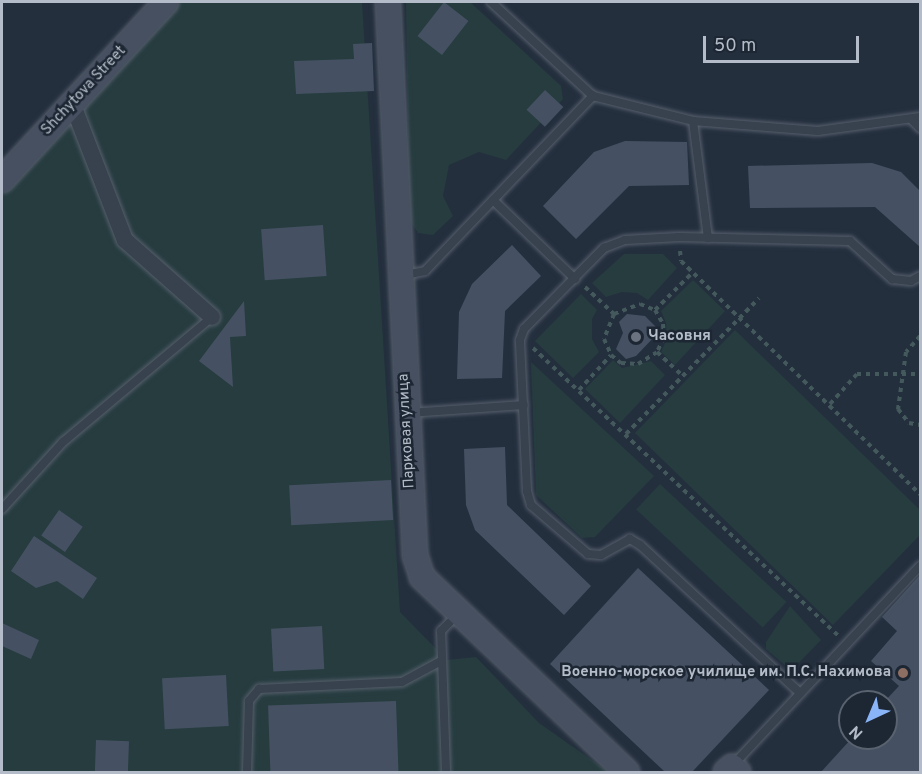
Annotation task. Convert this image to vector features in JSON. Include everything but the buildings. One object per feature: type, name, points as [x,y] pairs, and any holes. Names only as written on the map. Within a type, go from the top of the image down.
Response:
[{"type":"street","name":"Shchytova Street","points":[[2,180],[165,2]]},
{"type":"street","name":"Парковая улица","points":[[388,2],[405,413],[415,555],[422,577],[627,772]]},
{"type":"street","points":[[72,103],[125,240],[212,316]]},
{"type":"lane","points":[[491,2],[593,96],[693,122],[818,131],[916,118],[921,128]]},
{"type":"lane","points":[[399,275],[425,271],[593,96]]},
{"type":"lane","points":[[693,122],[708,238]]},
{"type":"lane","points":[[493,200],[575,279]]},
{"type":"lane","points":[[800,693],[640,545],[630,539],[601,555],[588,554],[531,505],[527,491],[520,340],[525,329],[613,243],[679,237],[850,241],[892,279],[911,280],[921,276]]},
{"type":"lane","points":[[2,509],[63,442],[212,316]]},
{"type":"lane","points":[[405,413],[524,405]]},
{"type":"lane","points":[[732,771],[800,693],[921,566]]},
{"type":"lane","points":[[446,772],[441,631],[460,613]]},
{"type":"lane","points":[[247,772],[249,701],[259,689],[402,682],[441,661]]},
{"type":"path","points":[[679,237],[681,261],[741,315],[921,494]]},
{"type":"path","points":[[655,310],[693,272]]},
{"type":"path","points":[[575,279],[614,314]]},
{"type":"path","points":[[626,434],[681,374],[759,298]]},
{"type":"path","points":[[640,304],[655,310],[663,331],[657,352],[638,364],[621,363],[611,355],[604,339],[614,314],[640,304]]},
{"type":"path","points":[[921,336],[906,352],[898,409],[909,423],[921,425]]},
{"type":"path","points":[[520,340],[579,390],[847,644]]},
{"type":"path","points":[[657,352],[681,374]]},
{"type":"path","points":[[579,390],[611,355]]},
{"type":"path","points":[[830,404],[857,374],[921,374]]},
{"type":"green space","points":[[181,2],[362,2],[400,612],[447,660],[476,657],[539,723],[609,772],[2,772],[2,196]]},
{"type":"green space","points":[[406,2],[470,2],[561,86],[563,99],[506,160],[479,152],[449,165],[443,196],[453,216],[433,235],[418,233],[409,219]]},
{"type":"green space","points":[[624,254],[663,254],[677,268],[648,300],[637,293],[622,292],[606,297],[592,283]]},
{"type":"green space","points":[[693,280],[725,311],[675,365],[661,352],[667,339],[666,323],[661,311]]},
{"type":"green space","points":[[581,294],[597,310],[592,319],[592,339],[599,352],[573,378],[535,341]]},
{"type":"green space","points":[[735,330],[920,510],[920,535],[833,625],[635,433]]},
{"type":"green space","points":[[613,360],[622,368],[651,361],[665,375],[620,423],[585,389]]},
{"type":"green space","points":[[531,362],[654,476],[595,537],[582,538],[536,495]]},
{"type":"green space","points":[[660,484],[787,602],[763,628],[636,510]]},
{"type":"green space","points":[[790,606],[821,640],[795,667],[786,666],[766,649],[766,642]]},
{"type":"place","name":"Часовня","points":[[636,337]]},
{"type":"place","name":"Военно-морское училище им. П.С. Нахимова","points":[[903,673]]}]
